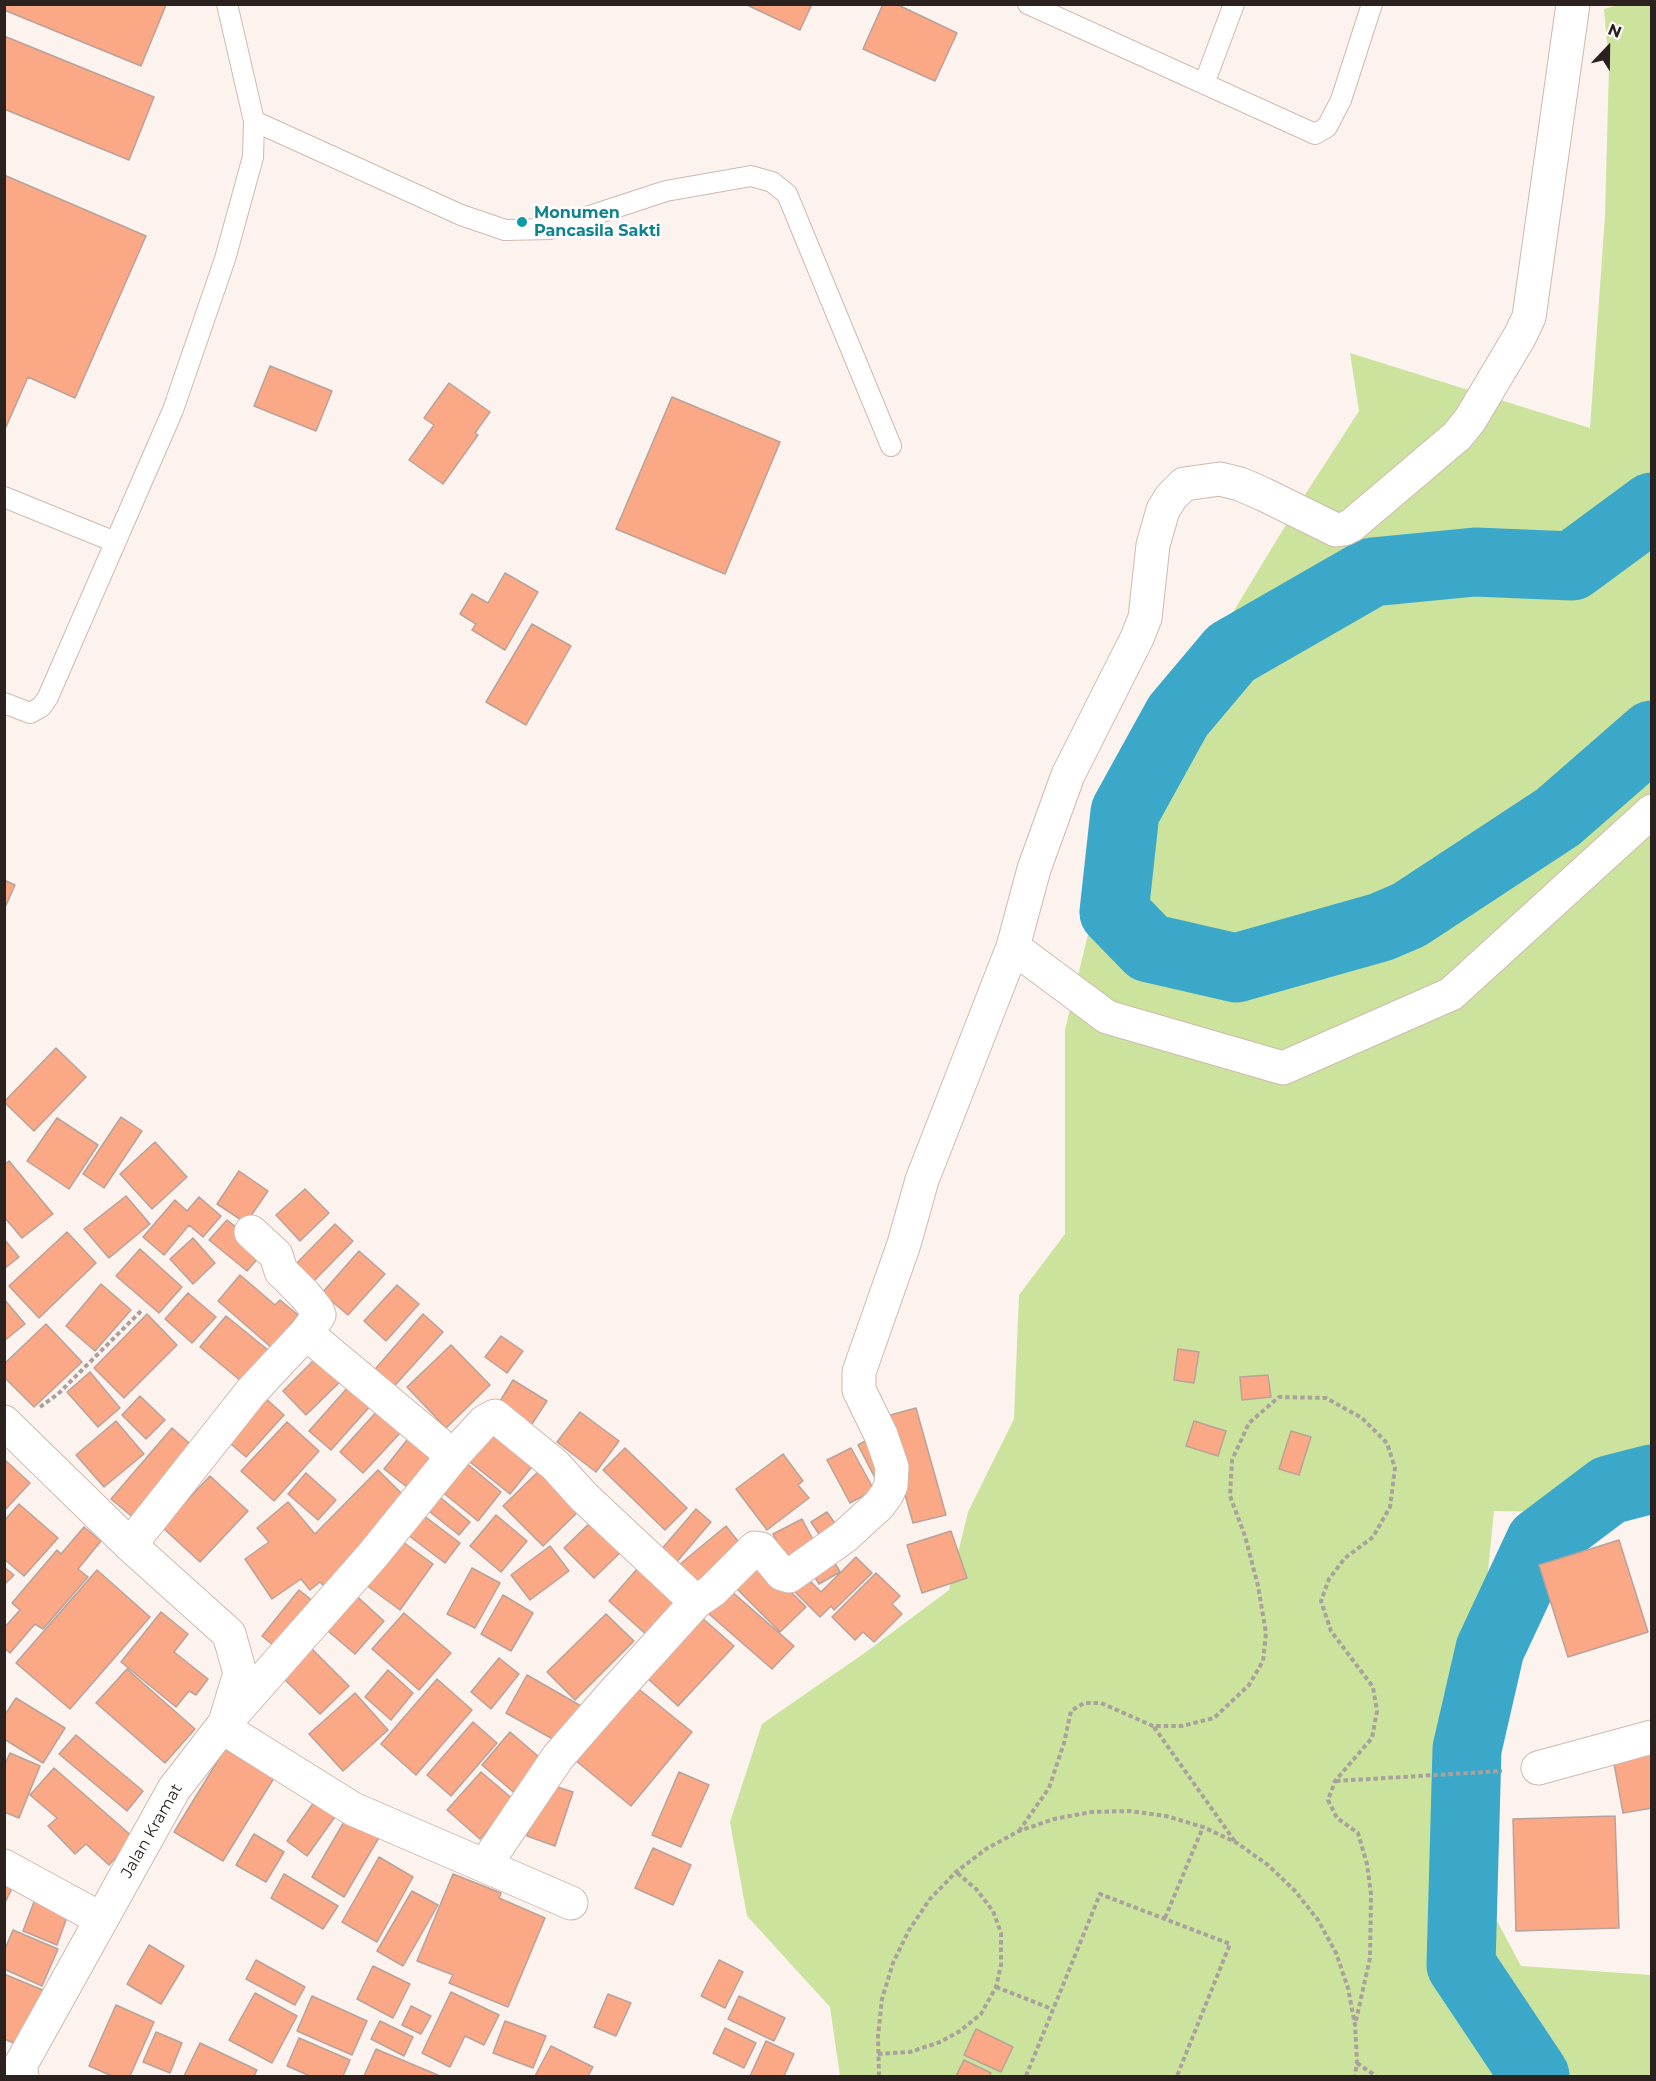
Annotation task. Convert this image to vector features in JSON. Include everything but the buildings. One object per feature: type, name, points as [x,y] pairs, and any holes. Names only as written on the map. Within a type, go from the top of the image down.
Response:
[{"type":"street","points":[[485,1865],[558,1757],[696,1602],[712,1591],[755,1548],[761,1549],[782,1574],[789,1576],[844,1536],[879,1505],[887,1494],[891,1485],[892,1467],[881,1435],[860,1389],[860,1372],[900,1255],[922,1180],[1013,947],[1034,869],[1068,775],[1145,618],[1153,545],[1164,510],[1176,490],[1184,484],[1220,479],[1240,484],[1263,494],[1328,527],[1336,530],[1344,529],[1352,525],[1457,436],[1479,409],[1529,317],[1573,4]]},
{"type":"street","points":[[1013,947],[1107,1017],[1284,1068],[1451,994],[1652,811]]},
{"type":"street","points":[[130,1545],[251,1392],[317,1318],[317,1310],[281,1271],[276,1256],[250,1232]]},
{"type":"street","points":[[306,1333],[453,1456]]},
{"type":"street","points":[[571,1903],[353,1809],[233,1734],[225,1723],[372,1556],[453,1456],[491,1417],[499,1417],[555,1465],[583,1496],[696,1602]]},
{"type":"street","name":"Jalan Kramat","points":[[6,1428],[130,1545],[229,1634],[240,1673],[225,1723],[174,1789],[20,2066],[22,2076]]},
{"type":"street","points":[[1538,1768],[1652,1737]]},
{"type":"street","points":[[4,1866],[14,1874],[101,1919]]},
{"type":"street","points":[[4,2072],[15,2076]]},
{"type":"lane","points":[[4,703],[30,713],[41,707],[48,697],[173,410],[225,259],[254,157],[254,121],[227,4]]},
{"type":"lane","points":[[1204,84],[1234,4]]},
{"type":"lane","points":[[1039,7],[1315,134],[1327,127],[1341,100],[1372,4]]},
{"type":"lane","points":[[254,121],[461,215],[505,231],[550,229],[666,191],[752,176],[772,182],[787,194],[891,447]]},
{"type":"lane","points":[[4,497],[116,542]]},
{"type":"path","points":[[6,1428],[58,1394],[141,1311]]},
{"type":"path","points":[[1019,1831],[1048,1788],[1064,1743],[1071,1711],[1084,1703],[1101,1703],[1153,1726],[1182,1726],[1214,1718],[1249,1685],[1263,1661],[1266,1633],[1258,1586],[1245,1536],[1230,1496],[1232,1460],[1249,1423],[1280,1397],[1326,1398],[1362,1418],[1387,1443],[1395,1468],[1390,1507],[1373,1537],[1345,1558],[1329,1579],[1321,1601],[1331,1631],[1373,1687],[1377,1711],[1372,1738],[1335,1780],[1328,1800],[1337,1818],[1358,1833],[1367,1864],[1371,1894],[1370,1958],[1355,2025]]},
{"type":"path","points":[[1153,1726],[1237,1843]]},
{"type":"path","points":[[1335,1780],[1473,1774]]},
{"type":"path","points":[[879,2076],[878,2036],[882,1999],[893,1963],[909,1930],[930,1899],[956,1872],[986,1849],[1019,1831],[1054,1819],[1091,1812],[1129,1811],[1166,1816],[1203,1827],[1237,1843],[1268,1865],[1295,1891],[1318,1920],[1336,1953],[1348,1988],[1355,2025],[1357,2062],[1355,2076]]},
{"type":"path","points":[[1165,1918],[1203,1827]]},
{"type":"path","points":[[878,2054],[910,2052],[940,2042],[960,2031],[981,2014],[996,1987],[1001,1965],[1001,1933],[993,1911],[976,1889],[956,1872]]},
{"type":"path","points":[[1026,2076],[1100,1894],[1230,1944],[1177,2076]]},
{"type":"path","points":[[996,1987],[1052,2009]]},
{"type":"path","points":[[1357,2062],[1376,2076]]},
{"type":"green space","points":[[1618,5],[1651,5],[1651,1514],[1494,1511],[1460,1851],[1521,1966],[1651,1975],[1651,2076],[840,2076],[830,2007],[747,1916],[730,1822],[762,1724],[866,1652],[949,1590],[968,1512],[1014,1419],[1019,1295],[1065,1234],[1065,1030],[1121,797],[1290,518],[1359,411],[1350,353],[1590,428],[1605,216],[1609,66],[1604,9]]},
{"type":"waterway","points":[[1652,507],[1572,566],[1475,562],[1372,572],[1231,653],[1178,716],[1125,812],[1114,912],[1149,948],[1236,968],[1381,927],[1409,915],[1558,817],[1652,735]]},
{"type":"waterway","points":[[1535,2076],[1461,1965],[1467,1749],[1490,1649],[1540,1542],[1609,1490],[1652,1479]]},
{"type":"place","name":"Monumen Pancasila Sakti","points":[[522,222]]}]
